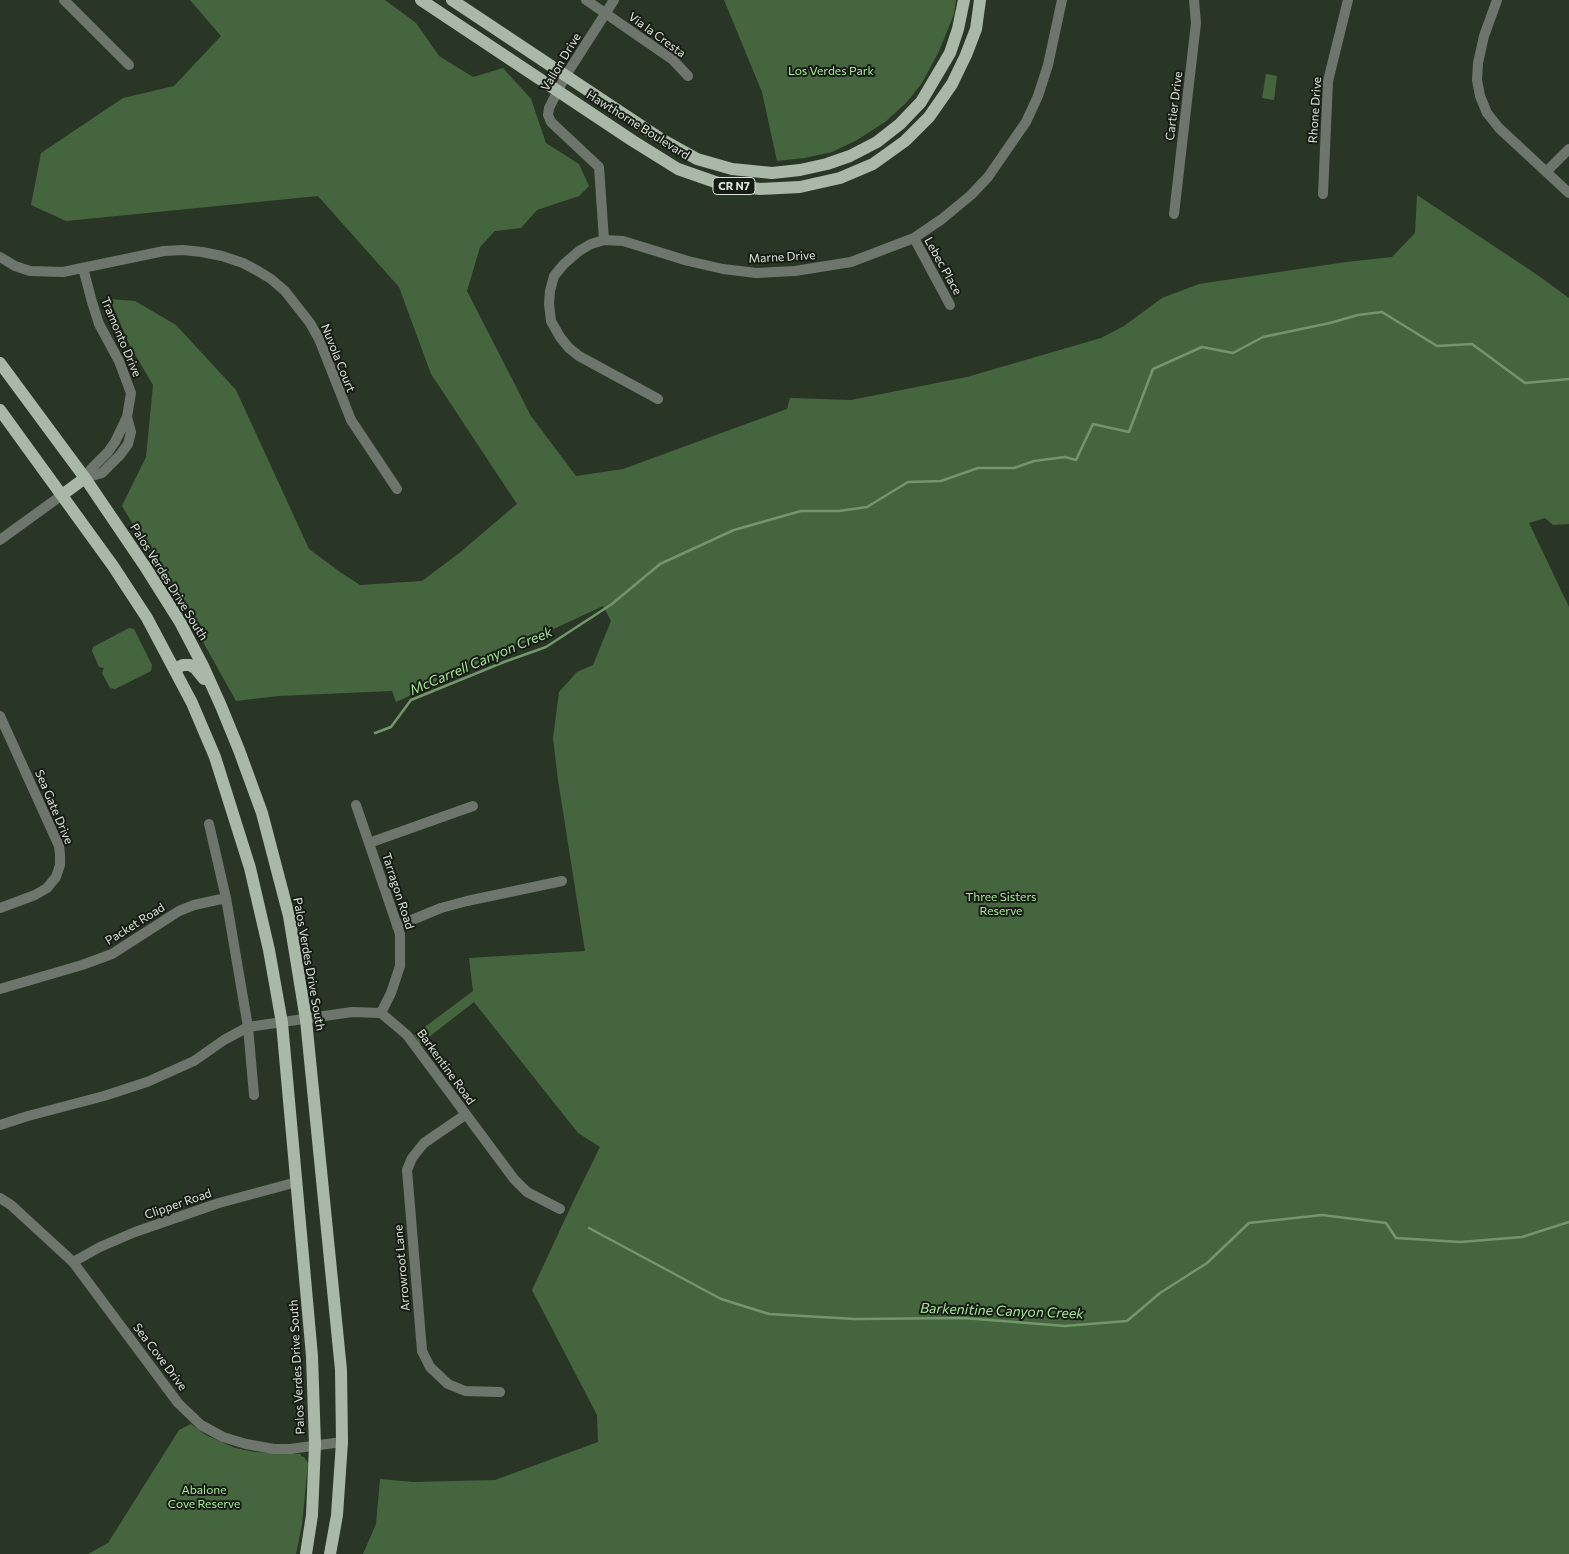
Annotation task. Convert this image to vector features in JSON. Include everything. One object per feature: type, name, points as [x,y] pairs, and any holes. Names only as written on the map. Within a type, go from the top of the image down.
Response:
[{"type":"main road","name":"Hawthorne Boulevard","points":[[421,0],[678,169],[721,184],[760,189],[800,187],[840,178],[873,164],[905,141],[929,117],[952,84],[976,29],[980,0]]},
{"type":"main road","name":"Hawthorne Boulevard","points":[[452,0],[661,139],[698,159],[732,169],[772,173],[800,170],[827,164],[850,156],[877,142],[900,124],[921,102],[950,53],[958,29],[964,0]]},
{"type":"main road","points":[[919,127],[921,117],[945,82],[944,75],[940,70]]},
{"type":"main road","name":"Palos Verdes Drive South","points":[[0,363],[85,478],[180,622],[203,666],[226,718],[262,813],[289,916],[306,1020],[341,1370],[342,1442],[337,1515],[330,1554]]},
{"type":"main road","name":"Palos Verdes Drive South","points":[[0,410],[130,590],[147,618],[192,703],[215,757],[250,868],[269,950],[282,1023],[313,1369],[315,1445],[312,1515],[306,1554]]},
{"type":"main road","points":[[62,495],[85,478]]},
{"type":"main road","points":[[174,670],[183,665],[195,668],[203,676],[226,718]]},
{"type":"street","points":[[64,0],[129,65]]},
{"type":"street","name":"Via la Cresta","points":[[586,0],[674,60],[688,76]]},
{"type":"street","name":"Vallon Drive","points":[[604,240],[599,167],[551,122],[548,114],[549,108],[566,75],[614,0]]},
{"type":"street","name":"Marne Drive","points":[[604,240],[623,241],[723,269],[756,273],[795,271],[851,262],[914,238],[942,219],[971,195],[988,177],[1026,122],[1038,96],[1048,65],[1062,0]]},
{"type":"street","name":"Cartier Drive","points":[[1174,214],[1196,23],[1194,0]]},
{"type":"street","name":"Rhone Drive","points":[[1323,194],[1328,82],[1348,0]]},
{"type":"street","points":[[1496,0],[1484,36],[1478,63],[1477,80],[1480,96],[1487,113],[1499,128],[1569,193]]},
{"type":"street","points":[[1546,172],[1569,149]]},
{"type":"street","name":"Lebec Place","points":[[914,238],[950,305]]},
{"type":"street","points":[[604,240],[591,244],[579,252],[564,264],[554,276],[550,291],[551,321],[560,337],[579,356],[658,399]]},
{"type":"street","name":"Nuvola Court","points":[[0,257],[14,266],[30,271],[63,272],[164,251],[183,250],[202,252],[236,261],[271,279],[285,291],[310,323],[319,339],[351,420],[397,489]]},
{"type":"street","name":"Tramonto Drive","points":[[83,268],[99,324],[119,361],[130,392],[127,417],[132,432],[124,449],[102,473],[85,478]]},
{"type":"street","points":[[0,540],[62,495]]},
{"type":"street","name":"Sea Gate Drive","points":[[0,716],[59,846],[60,855],[60,865],[56,877],[47,888],[35,895],[0,908]]},
{"type":"street","name":"Tarragon Road","points":[[356,805],[400,934],[400,966],[391,994],[381,1013]]},
{"type":"street","points":[[369,843],[473,806]]},
{"type":"street","points":[[209,824],[226,898],[248,1027],[254,1095]]},
{"type":"street","points":[[398,926],[441,908],[562,880]]},
{"type":"street","name":"Packet Road","points":[[0,989],[112,954],[179,911],[194,905],[226,898]]},
{"type":"street","points":[[0,1126],[28,1116],[104,1096],[147,1082],[194,1061],[224,1040],[248,1027],[352,1012],[381,1013]]},
{"type":"street","name":"Barkentine Road","points":[[381,1013],[407,1035],[514,1180],[527,1192],[560,1208]]},
{"type":"street","name":"Arrowroot Lane","points":[[465,1115],[424,1143],[412,1158],[407,1170],[422,1351],[430,1367],[448,1384],[465,1391],[500,1392]]},
{"type":"street","name":"Clipper Road","points":[[73,1262],[100,1247],[135,1232],[219,1203],[297,1182]]},
{"type":"street","name":"Sea Cove Drive","points":[[0,1198],[11,1205],[73,1262],[178,1402],[201,1425],[223,1437],[246,1444],[274,1449],[290,1449],[342,1442]]},
{"type":"green space","name":"Three Sisters Reserve","points":[[190,0],[385,0],[416,23],[439,56],[473,77],[503,68],[531,99],[546,143],[579,164],[589,186],[579,196],[537,210],[521,228],[495,231],[480,247],[467,291],[531,416],[576,476],[623,469],[787,409],[790,398],[851,400],[967,377],[1101,338],[1124,326],[1162,298],[1199,284],[1392,257],[1415,233],[1417,195],[1569,298],[1569,524],[1553,525],[1545,518],[1529,523],[1569,607],[1569,1554],[363,1554],[376,1524],[380,1479],[413,1482],[495,1480],[598,1442],[597,1415],[532,1290],[600,1147],[578,1133],[474,1002],[420,1044],[414,1035],[473,991],[469,958],[585,951],[553,738],[559,692],[577,672],[593,665],[611,621],[603,606],[396,702],[392,691],[278,696],[236,701],[188,615],[122,506],[146,457],[153,385],[129,344],[110,299],[135,301],[176,325],[236,390],[309,549],[360,585],[422,581],[458,554],[517,504],[431,374],[399,287],[318,196],[66,221],[31,205],[41,153],[123,98],[174,86],[221,36]]},
{"type":"green space","name":"Los Verdes Park","points":[[724,0],[956,0],[954,14],[939,51],[922,83],[907,102],[885,122],[857,140],[832,152],[777,161],[762,92]]},
{"type":"green space","points":[[1266,74],[1277,76],[1274,100],[1262,98]]},
{"type":"green space","points":[[129,628],[134,629],[152,665],[151,671],[115,689],[110,688],[102,673],[104,668],[99,667],[92,651],[93,647]]},
{"type":"green space","name":"Abalone Cove Reserve","points":[[191,1424],[206,1435],[235,1448],[255,1452],[301,1454],[304,1457],[308,1463],[302,1525],[296,1554],[88,1554],[108,1543],[179,1430]]},
{"type":"waterway","name":"McCarrell Canyon Creek","points":[[375,733],[391,727],[411,700],[546,647],[612,604],[660,564],[734,530],[801,511],[839,511],[867,507],[908,482],[941,481],[978,468],[1014,468],[1034,461],[1065,457],[1076,460],[1093,424],[1129,432],[1153,369],[1202,347],[1233,353],[1263,337],[1358,315],[1382,312],[1437,346],[1472,344],[1525,383],[1569,379]]},
{"type":"waterway","name":"Barkenitine Canyon Creek","points":[[589,1228],[721,1299],[769,1314],[855,1319],[964,1318],[1065,1326],[1127,1321],[1160,1293],[1207,1263],[1249,1223],[1322,1215],[1386,1223],[1396,1238],[1460,1242],[1522,1237],[1569,1222]]}]
